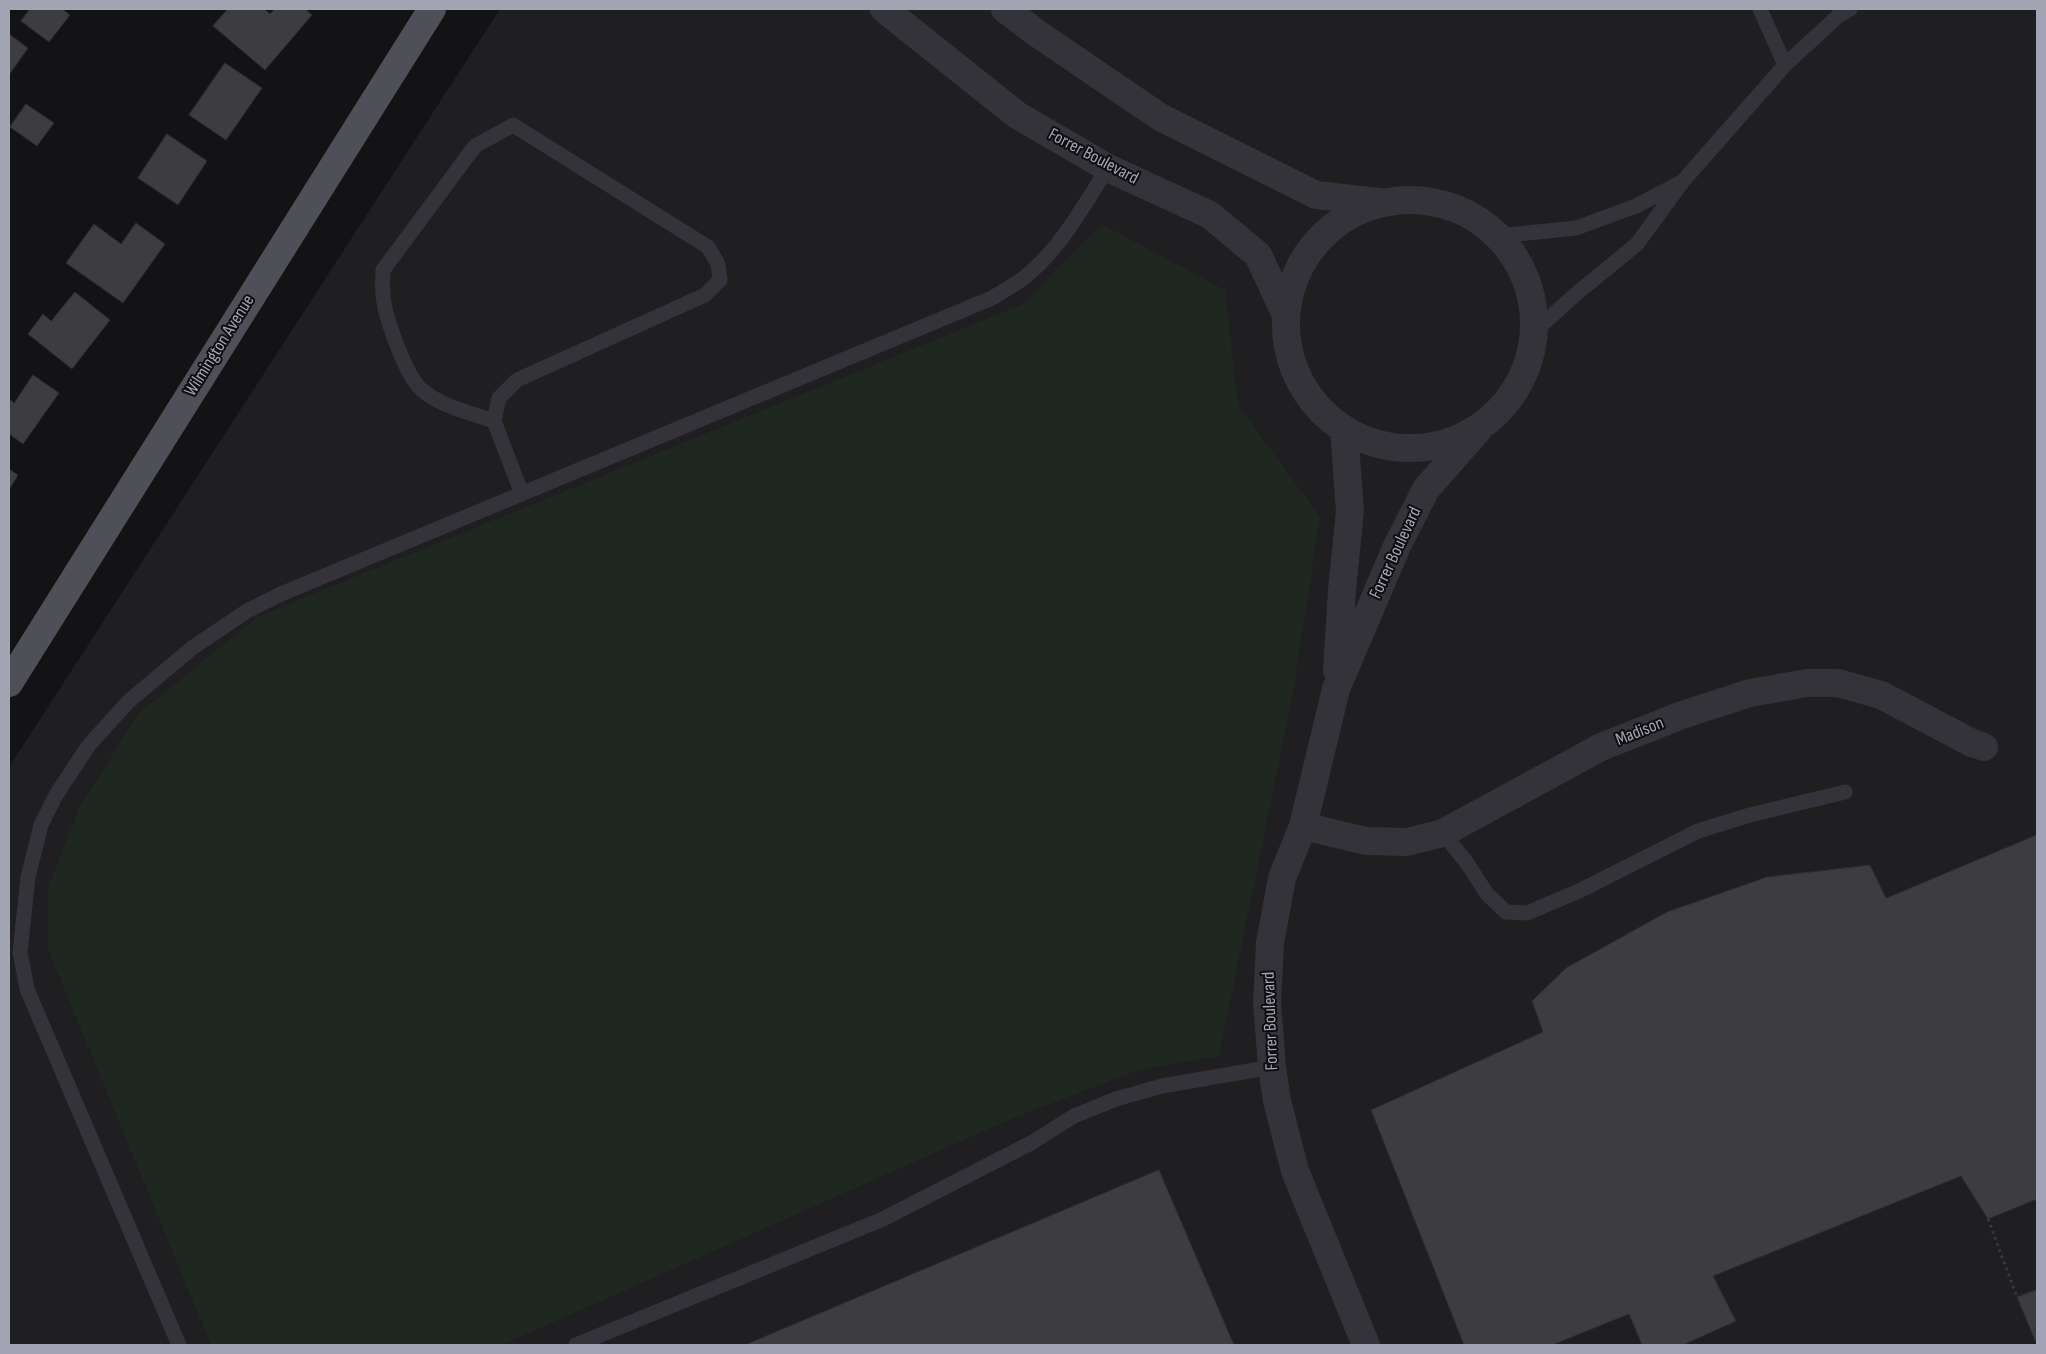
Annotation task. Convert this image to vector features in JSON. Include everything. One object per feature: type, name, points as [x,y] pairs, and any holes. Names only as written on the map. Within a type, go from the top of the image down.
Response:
[{"type":"main road","name":"Wilmington Avenue","points":[[9,682],[432,9]]},
{"type":"street","name":"Forrer Boulevard","points":[[884,9],[1017,115],[1108,168],[1210,215],[1258,255],[1285,313],[1291,364],[1312,402],[1344,431],[1394,449],[1438,447],[1478,430]]},
{"type":"street","name":"Forrer Boulevard","points":[[1005,9],[1038,34],[1160,117],[1316,195],[1384,202],[1427,200],[1462,211],[1498,236],[1523,272],[1535,332],[1525,374],[1502,410],[1478,430],[1426,489],[1397,546],[1336,689],[1303,826],[1282,878],[1270,943],[1267,1002],[1272,1067],[1277,1101],[1294,1171],[1366,1345]]},
{"type":"street","name":"Forrer Boulevard","points":[[1285,313],[1297,271],[1322,235],[1344,218],[1384,202]]},
{"type":"street","name":"Forrer Boulevard","points":[[1336,689],[1342,590],[1350,511],[1344,431]]},
{"type":"street","name":"Madison","points":[[1303,826],[1366,841],[1406,842],[1443,833],[1602,747],[1682,715],[1733,698],[1750,693],[1807,683],[1838,683],[1881,695],[1972,743],[1984,747]]},
{"type":"lane","points":[[1760,9],[1785,65]]},
{"type":"lane","points":[[1535,332],[1637,244],[1684,181],[1785,65],[1838,16],[1850,9]]},
{"type":"lane","points":[[494,422],[441,401],[421,389],[408,372],[390,324],[383,295],[383,270],[474,146],[513,125],[708,247],[718,264],[720,280],[705,295],[517,380],[498,398],[494,422],[522,494]]},
{"type":"lane","points":[[179,1345],[28,989],[20,952],[28,877],[41,825],[56,795],[89,745],[129,701],[192,648],[248,611],[281,594],[992,298],[1022,279],[1048,254],[1066,232],[1108,168]]},
{"type":"lane","points":[[1498,236],[1576,228],[1636,206],[1684,181]]},
{"type":"lane","points":[[1443,833],[1467,862],[1488,894],[1506,912],[1527,913],[1579,891],[1698,831],[1750,815],[1845,792]]},
{"type":"lane","points":[[576,1345],[883,1219],[1031,1143],[1074,1116],[1116,1099],[1162,1086],[1272,1067]]},
{"type":"path","points":[[1988,1220],[2017,1297]]},
{"type":"shaded area","points":[[500,9],[2037,9],[2037,1345],[9,1345],[9,767]]},
{"type":"shaded area","points":[[1102,224],[1225,290],[1238,405],[1320,517],[1293,693],[1219,1056],[1139,1070],[1016,1117],[502,1345],[211,1345],[48,949],[48,888],[79,808],[139,713],[259,616],[1023,304]]},
{"type":"building","points":[[30,9],[62,9],[70,15],[49,42],[21,21]]},
{"type":"building","points":[[228,9],[264,9],[270,14],[275,9],[305,9],[312,15],[265,70],[213,26]]},
{"type":"building","points":[[9,34],[28,48],[9,75]]},
{"type":"building","points":[[225,63],[262,88],[226,140],[189,115]]},
{"type":"building","points":[[26,104],[54,123],[37,146],[10,127]]},
{"type":"building","points":[[167,134],[207,161],[178,205],[138,178]]},
{"type":"building","points":[[136,223],[165,244],[123,303],[66,263],[94,224],[121,244]]},
{"type":"building","points":[[75,292],[110,320],[72,369],[28,334],[43,314],[51,321]]},
{"type":"building","points":[[33,375],[59,393],[23,444],[9,434],[9,403],[11,400],[14,403]]},
{"type":"building","points":[[9,469],[18,475],[9,490]]},
{"type":"building","points":[[2037,835],[2037,1199],[1988,1219],[1961,1176],[1713,1276],[1736,1321],[1683,1345],[1642,1345],[1629,1314],[1552,1345],[1464,1345],[1371,1110],[1543,1032],[1532,1001],[1566,968],[1667,912],[1767,877],[1870,865],[1886,898]]},
{"type":"building","points":[[1159,1170],[1234,1345],[745,1345]]},
{"type":"building","points":[[2037,1290],[2037,1345],[2017,1297]]}]
